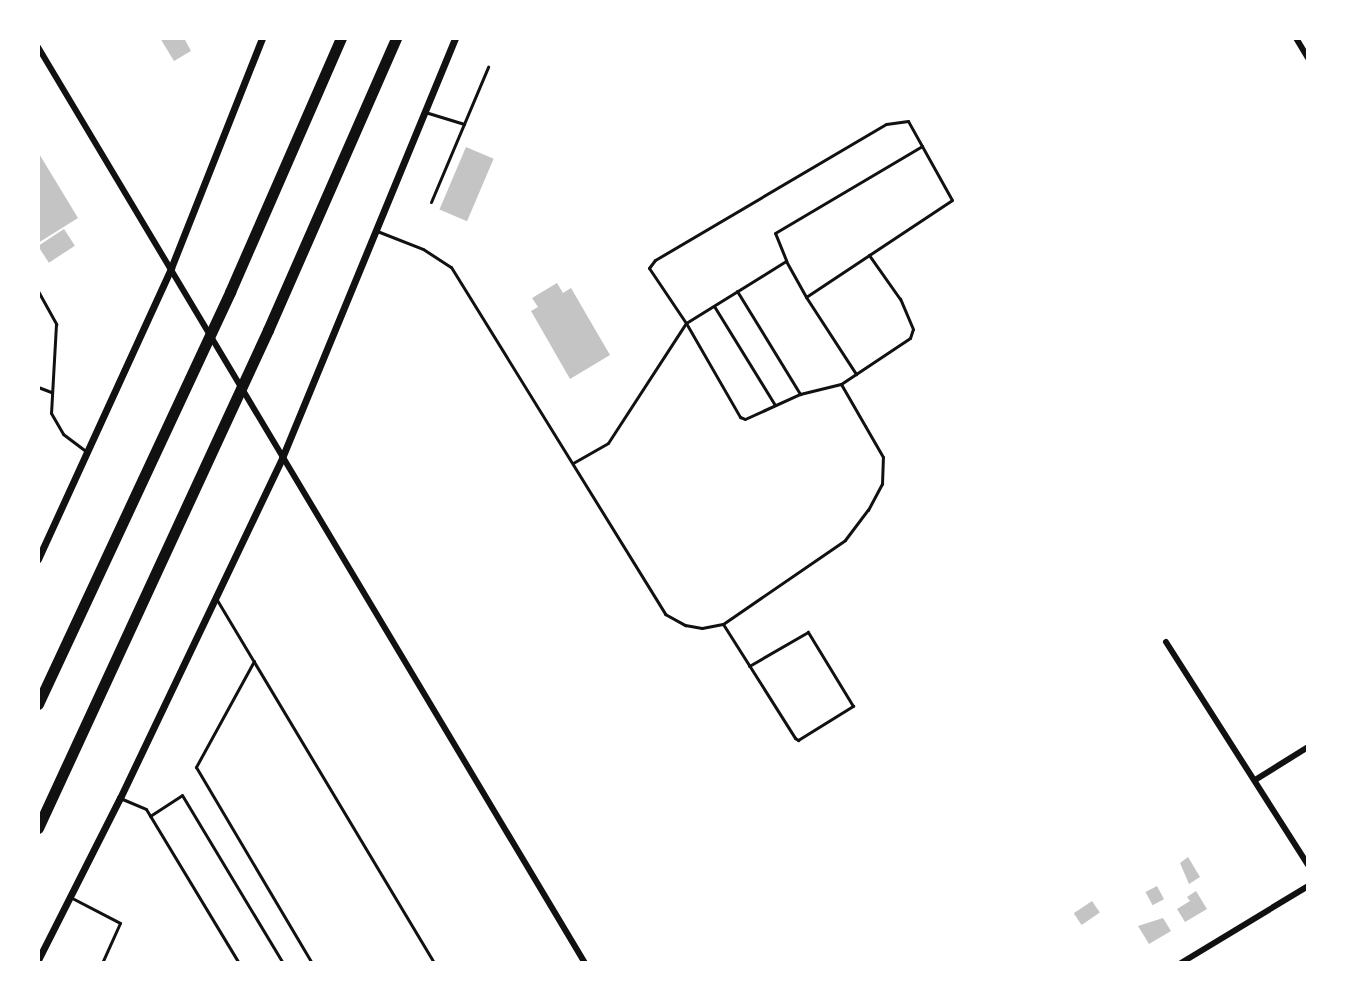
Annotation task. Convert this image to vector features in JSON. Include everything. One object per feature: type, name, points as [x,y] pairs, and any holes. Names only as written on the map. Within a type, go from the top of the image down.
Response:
[{"type":"highway","points":[[38,704],[230,292],[341,38]]},
{"type":"highway","points":[[38,828],[268,330],[396,38]]},
{"type":"street","points":[[38,559],[171,268],[262,38]]},
{"type":"street","points":[[38,960],[120,798],[282,458],[455,38]]},
{"type":"street","points":[[1296,38],[1308,58]]},
{"type":"street","points":[[38,47],[585,963]]},
{"type":"street","points":[[1166,642],[1307,862]]},
{"type":"street","points":[[1255,780],[1308,747]]},
{"type":"street","points":[[1181,963],[1308,886]]},
{"type":"lane","points":[[431,202],[488,67]]},
{"type":"lane","points":[[425,112],[464,124]]},
{"type":"lane","points":[[806,297],[869,255],[952,200],[908,121],[886,124],[655,260],[649,268],[686,323],[740,417],[745,419],[800,394],[841,384],[910,338],[913,329],[900,299],[869,255]]},
{"type":"lane","points":[[856,374],[806,297],[775,233],[922,146]]},
{"type":"lane","points":[[377,231],[423,249],[451,267],[665,614],[685,625],[702,628],[723,624],[845,540],[882,484],[883,457],[841,384]]},
{"type":"lane","points":[[573,463],[608,443],[686,323],[786,261]]},
{"type":"lane","points":[[38,291],[56,324],[51,413],[63,434],[87,452]]},
{"type":"lane","points":[[737,291],[800,394]]},
{"type":"lane","points":[[714,305],[775,405]]},
{"type":"lane","points":[[38,387],[51,392]]},
{"type":"lane","points":[[216,597],[434,963]]},
{"type":"lane","points":[[723,624],[749,666],[798,740],[853,706],[808,632],[749,666]]},
{"type":"lane","points":[[254,661],[196,767],[312,963]]},
{"type":"lane","points":[[150,816],[182,795],[283,963]]},
{"type":"lane","points":[[120,798],[146,809],[239,963]]},
{"type":"lane","points":[[68,896],[120,923],[102,963]]},
{"type":"building","points":[[160,38],[184,38],[191,51],[174,61]]},
{"type":"building","points":[[466,147],[494,159],[467,221],[439,210]]},
{"type":"building","points":[[38,152],[78,218],[38,243]]},
{"type":"building","points":[[64,229],[75,246],[49,263],[38,246]]},
{"type":"building","points":[[557,283],[563,293],[571,288],[610,355],[570,379],[531,311],[538,307],[532,298]]},
{"type":"building","points":[[1188,857],[1200,877],[1189,884],[1180,863]]},
{"type":"building","points":[[1157,886],[1164,899],[1153,905],[1146,892]]},
{"type":"building","points":[[1196,891],[1207,909],[1185,922],[1177,909],[1190,901],[1187,897]]},
{"type":"building","points":[[1092,901],[1100,913],[1082,925],[1074,913]]},
{"type":"building","points":[[1163,918],[1171,931],[1149,944],[1138,926]]}]
